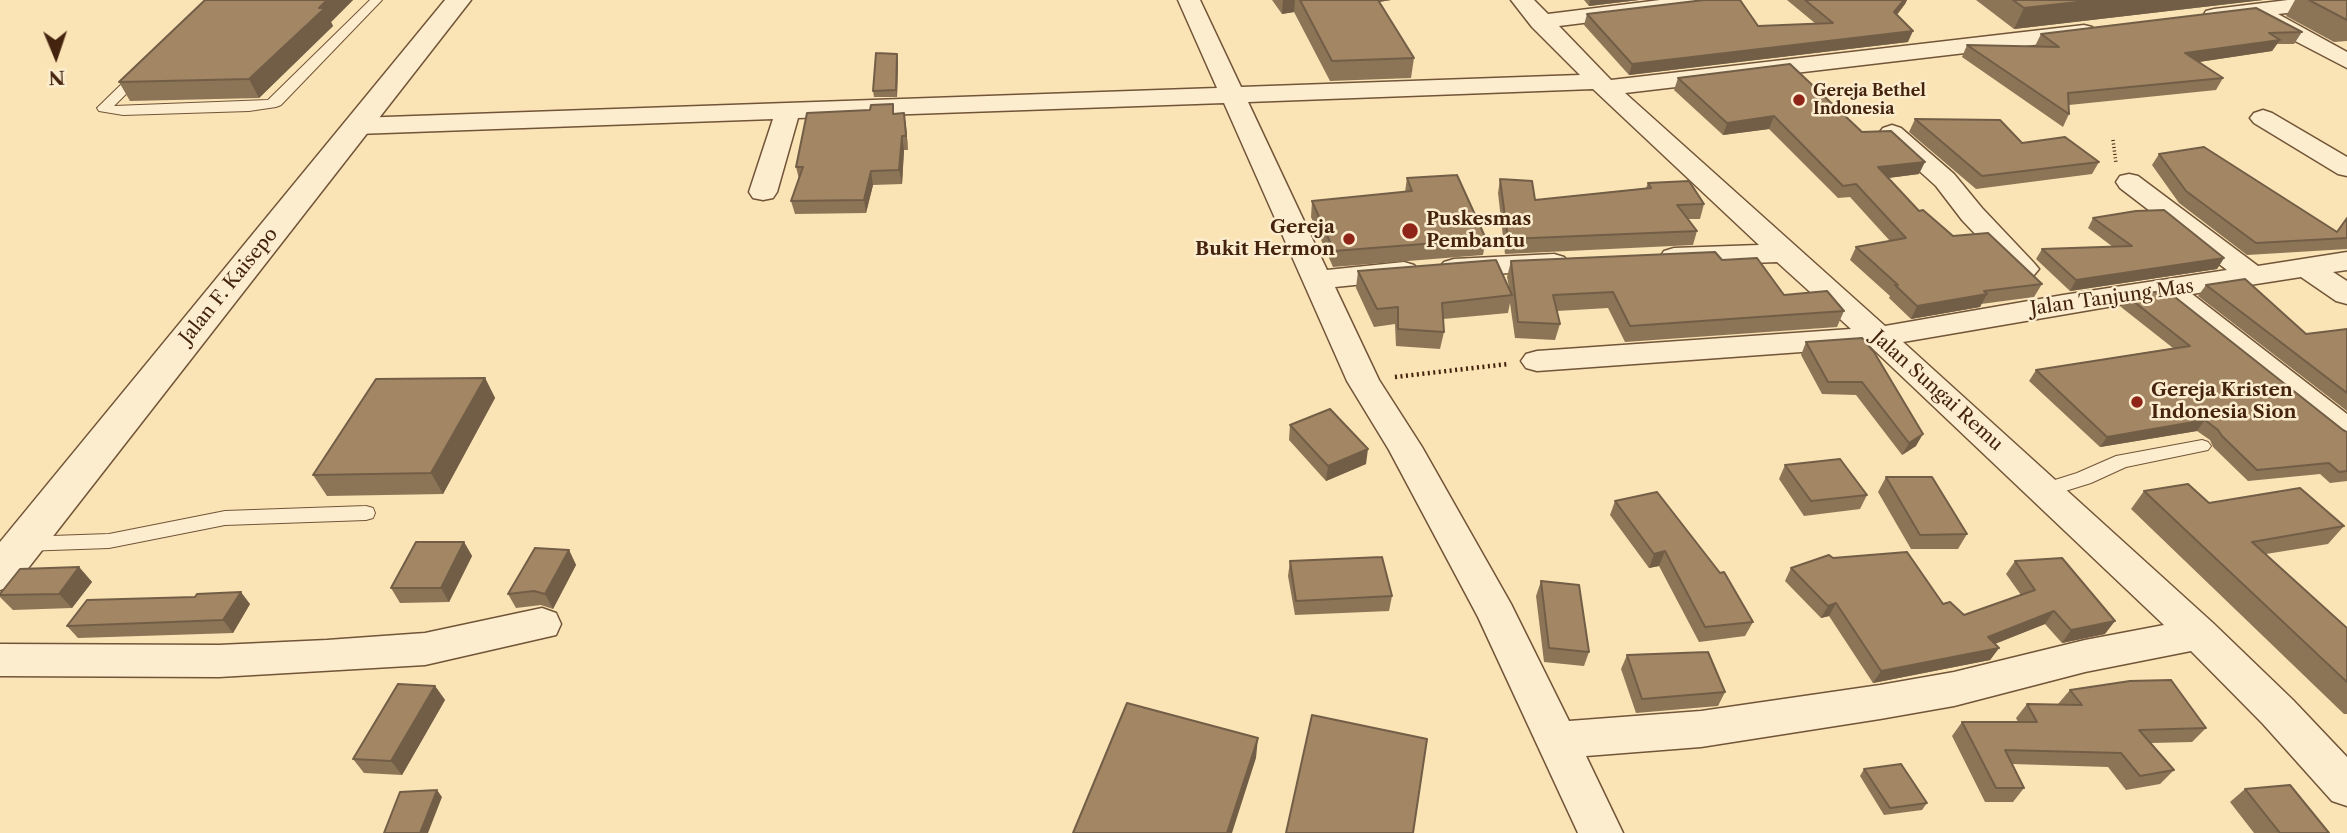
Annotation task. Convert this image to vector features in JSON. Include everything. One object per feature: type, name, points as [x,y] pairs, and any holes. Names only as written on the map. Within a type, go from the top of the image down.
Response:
[{"type":"street","name":"Jalan F. Kaisepo","points":[[0,573],[458,0]]},
{"type":"street","points":[[1189,0],[1363,381],[1405,447],[1497,615],[1601,833]]},
{"type":"street","points":[[1531,11],[1711,0]]},
{"type":"street","points":[[2198,18],[2340,0]]},
{"type":"street","name":"Jalan Sungai Remu","points":[[1531,11],[1603,85],[2046,490],[2199,634],[2278,712],[2347,787]]},
{"type":"street","points":[[2253,11],[2347,61]]},
{"type":"street","points":[[357,125],[1603,85],[2102,29]]},
{"type":"street","points":[[763,192],[788,110]]},
{"type":"street","points":[[2263,118],[2347,168]]},
{"type":"street","points":[[1892,133],[1945,180],[1995,240],[2063,304]]},
{"type":"street","points":[[2129,182],[2255,276]]},
{"type":"street","points":[[1650,258],[1784,253]]},
{"type":"street","points":[[1319,280],[1419,270],[1585,261]]},
{"type":"street","name":"Jalan Tanjung Mas","points":[[1537,361],[1878,337],[2063,304],[2347,261]]},
{"type":"street","points":[[2306,267],[2347,295]]},
{"type":"street","points":[[2168,290],[2347,431]]},
{"type":"street","points":[[0,660],[219,661],[400,651],[425,649],[542,624]]},
{"type":"street","points":[[1556,740],[1701,729],[1866,704],[1954,689],[2085,656],[2199,634]]},
{"type":"lane","points":[[148,65],[104,108],[123,111],[271,104],[376,0]]},
{"type":"lane","points":[[2046,490],[2084,478],[2122,461],[2202,446]]},
{"type":"lane","points":[[23,544],[109,541],[225,519],[366,513]]},
{"type":"path","points":[[1363,381],[1537,361]]},
{"type":"building","points":[[205,0],[327,0],[319,8],[325,8],[249,79],[119,82]]},
{"type":"building","points":[[1300,0],[1378,0],[1414,58],[1332,61]]},
{"type":"building","points":[[1704,0],[1740,0],[1758,26],[1833,23],[1805,0],[1904,0],[1894,12],[1913,31],[1632,64],[1587,14]]},
{"type":"building","points":[[2013,0],[2095,0],[2024,8]]},
{"type":"building","points":[[2309,0],[2347,0],[2347,20]]},
{"type":"building","points":[[2256,8],[2302,32],[2269,33],[2280,40],[2185,53],[2223,78],[2068,93],[2069,114],[1967,45],[2059,47],[2041,34]]},
{"type":"building","points":[[876,53],[897,54],[896,90],[873,91]]},
{"type":"building","points":[[1790,64],[1862,132],[1891,131],[1925,162],[1878,167],[1919,211],[1923,210],[1953,236],[1988,233],[2042,284],[1984,291],[1987,294],[1917,306],[1856,247],[1906,238],[1856,184],[1843,186],[1774,116],[1727,123],[1678,78]]},
{"type":"building","points":[[893,104],[893,114],[904,113],[906,136],[902,136],[899,170],[871,171],[864,200],[791,201],[803,167],[796,167],[807,113],[870,110],[871,105]]},
{"type":"building","points":[[1915,119],[2000,120],[2022,143],[2065,137],[2099,162],[1982,176]]},
{"type":"building","points":[[2204,147],[2337,232],[2347,218],[2347,238],[2256,243],[2186,191],[2159,154]]},
{"type":"building","points":[[1457,175],[1486,239],[1334,251],[1312,201],[1412,191],[1407,178]]},
{"type":"building","points":[[1500,179],[1532,181],[1535,200],[1651,188],[1648,183],[1689,181],[1704,204],[1677,205],[1697,231],[1508,239]]},
{"type":"building","points":[[2164,210],[2224,258],[2076,280],[2042,249],[2132,246],[2093,218],[2136,211]]},
{"type":"building","points":[[1715,252],[1722,260],[1757,258],[1784,295],[1827,291],[1844,311],[1630,326],[1613,292],[1553,295],[1560,324],[1518,322],[1511,261]]},
{"type":"building","points":[[1496,260],[1512,295],[1442,303],[1444,332],[1398,329],[1398,307],[1377,309],[1358,271]]},
{"type":"building","points":[[2245,279],[2306,334],[2347,329],[2347,393],[2206,285]]},
{"type":"building","points":[[2166,290],[2347,432],[2347,471],[2339,472],[2329,463],[2257,470],[2205,420],[2107,437],[2036,370],[2190,346],[2128,297]]},
{"type":"building","points":[[1862,338],[1874,352],[1923,434],[1909,443],[1862,382],[1828,382],[1806,342]]},
{"type":"building","points":[[485,378],[431,473],[313,475],[376,379]]},
{"type":"building","points":[[1330,409],[1368,449],[1328,466],[1290,425]]},
{"type":"building","points":[[1840,459],[1867,495],[1811,501],[1785,465]]},
{"type":"building","points":[[1886,477],[1932,477],[1967,534],[1920,535]]},
{"type":"building","points":[[2188,484],[2209,503],[2300,488],[2344,526],[2252,542],[2347,628],[2347,682],[2144,491]]},
{"type":"building","points":[[1657,492],[1720,573],[1724,572],[1753,622],[1705,627],[1665,551],[1654,554],[1615,501]]},
{"type":"building","points":[[416,542],[464,542],[441,588],[391,588]]},
{"type":"building","points":[[535,548],[569,550],[545,594],[534,591],[508,594]]},
{"type":"building","points":[[1907,552],[1943,604],[1950,602],[1964,615],[2035,590],[2015,561],[2062,558],[2115,621],[2071,630],[2054,611],[1988,637],[1999,648],[1881,671],[1836,603],[1828,606],[1791,568],[1829,555],[1833,558]]},
{"type":"building","points":[[1382,557],[1392,596],[1296,601],[1290,561]]},
{"type":"building","points":[[79,567],[59,594],[0,595],[20,569]]},
{"type":"building","points":[[1541,581],[1579,585],[1589,652],[1549,648]]},
{"type":"building","points":[[241,592],[223,620],[67,626],[87,600],[195,597],[197,594]]},
{"type":"building","points":[[1708,652],[1725,692],[1642,699],[1627,655]]},
{"type":"building","points":[[2171,680],[2206,728],[2139,730],[2174,770],[2140,776],[2121,753],[2005,750],[2024,788],[1996,788],[1962,722],[2037,722],[2027,704],[2082,705],[2070,690],[2130,681]]},
{"type":"building","points":[[398,684],[435,686],[391,761],[353,759]]},
{"type":"building","points":[[1127,703],[1258,738],[1227,833],[1073,833]]},
{"type":"building","points":[[1312,715],[1427,739],[1413,833],[1286,833]]},
{"type":"building","points":[[1901,764],[1927,803],[1890,808],[1864,769]]},
{"type":"building","points":[[2290,785],[2329,833],[2280,833],[2245,789]]},
{"type":"building","points":[[437,790],[420,833],[384,833],[400,792]]},
{"type":"place","name":"Gereja Bethel Indonesia","points":[[1799,100]]},
{"type":"place","name":"Puskesmas Pembantu","points":[[1410,231]]},
{"type":"place","name":"Gereja Bukit Hermon","points":[[1349,239]]},
{"type":"place","name":"Gereja Kristen Indonesia Sion","points":[[2137,402]]}]
